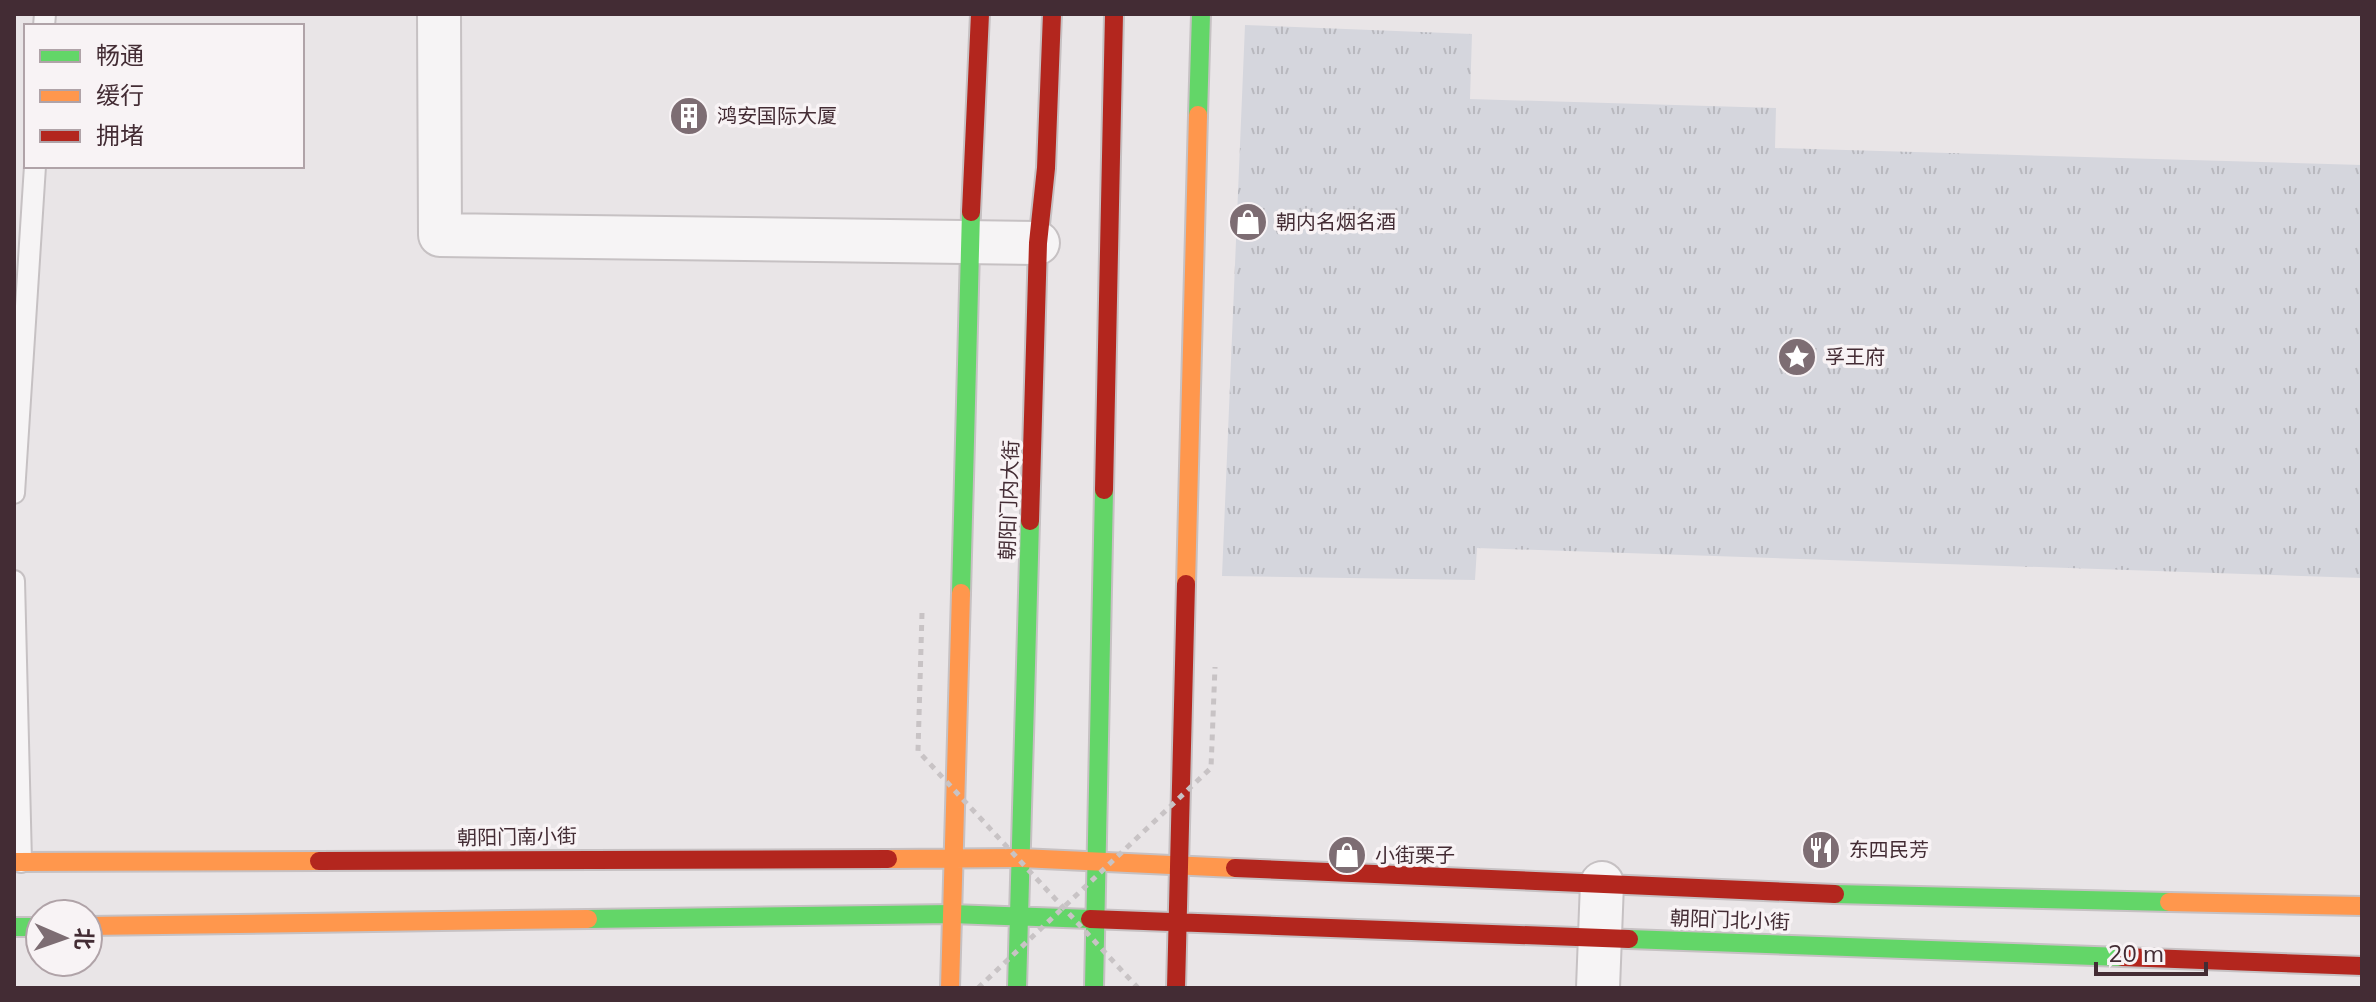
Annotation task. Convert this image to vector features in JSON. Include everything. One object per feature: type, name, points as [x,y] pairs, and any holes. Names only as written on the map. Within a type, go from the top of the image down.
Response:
[{"type":"main road","points":[[950,988],[970,243],[980,14]]},
{"type":"main road","name":"朝阳门内大街","points":[[1017,988],[1038,243],[1046,168],[1052,14]]},
{"type":"main road","points":[[1094,988],[1114,14]]},
{"type":"main road","points":[[1176,988],[1201,14]]},
{"type":"main road","name":"朝阳门南小街","points":[[17,862],[1098,860]]},
{"type":"main road","name":"朝阳门北小街","points":[[1098,860],[1848,895],[2362,906]]},
{"type":"main road","points":[[104,926],[952,914],[1019,917]]},
{"type":"main road","name":"朝阳门北小街","points":[[1019,917],[2362,966]]},
{"type":"street","points":[[439,14],[440,235],[1038,243]]},
{"type":"street","points":[[1598,988],[1602,883]]},
{"type":"lane","points":[[14,493],[35,168]]},
{"type":"lane","points":[[14,581],[17,862]]},
{"type":"path","points":[[922,613],[918,751],[1138,988]]},
{"type":"path","points":[[978,988],[1211,768],[1215,667]]},
{"type":"green space","name":"孚王府","points":[[1245,25],[1472,34],[1470,99],[1776,108],[1775,148],[2362,165],[2362,578],[1477,548],[1475,580],[1222,576]]},
{"type":"traffic: fast","points":[[1198,115],[1201,14]]},
{"type":"traffic: fast","points":[[961,593],[971,212]]},
{"type":"traffic: fast","points":[[1094,988],[1104,490]]},
{"type":"traffic: fast","points":[[1017,988],[1030,521]]},
{"type":"traffic: fast","points":[[1835,894],[2169,902]]},
{"type":"traffic: fast","points":[[588,919],[952,914],[1090,919]]},
{"type":"traffic: fast","points":[[14,927],[24,927]]},
{"type":"traffic: fast","points":[[1629,939],[2122,957]]},
{"type":"traffic: slow","points":[[1186,584],[1198,115]]},
{"type":"traffic: slow","points":[[950,988],[961,593]]},
{"type":"traffic: slow","points":[[888,859],[1021,858],[1235,868]]},
{"type":"traffic: slow","points":[[14,862],[319,861]]},
{"type":"traffic: slow","points":[[2169,902],[2362,906]]},
{"type":"traffic: slow","points":[[104,926],[588,919]]},
{"type":"traffic: jam","points":[[971,212],[980,14]]},
{"type":"traffic: jam","points":[[1030,521],[1038,243],[1046,168],[1052,14]]},
{"type":"traffic: jam","points":[[1104,490],[1114,14]]},
{"type":"traffic: jam","points":[[1176,988],[1186,584]]},
{"type":"traffic: jam","points":[[319,861],[888,859]]},
{"type":"traffic: jam","points":[[1235,868],[1835,894]]},
{"type":"traffic: jam","points":[[1090,919],[1629,939]]},
{"type":"traffic: jam","points":[[2122,957],[2362,966]]},
{"type":"place","name":"鸿安国际大厦","points":[[689,116]]},
{"type":"place","name":"朝内名烟名酒","points":[[1248,222]]},
{"type":"place","name":"孚王府","points":[[1797,357]]},
{"type":"place","name":"东四民芳","points":[[1821,850]]},
{"type":"place","name":"小街栗子","points":[[1347,855]]}]
